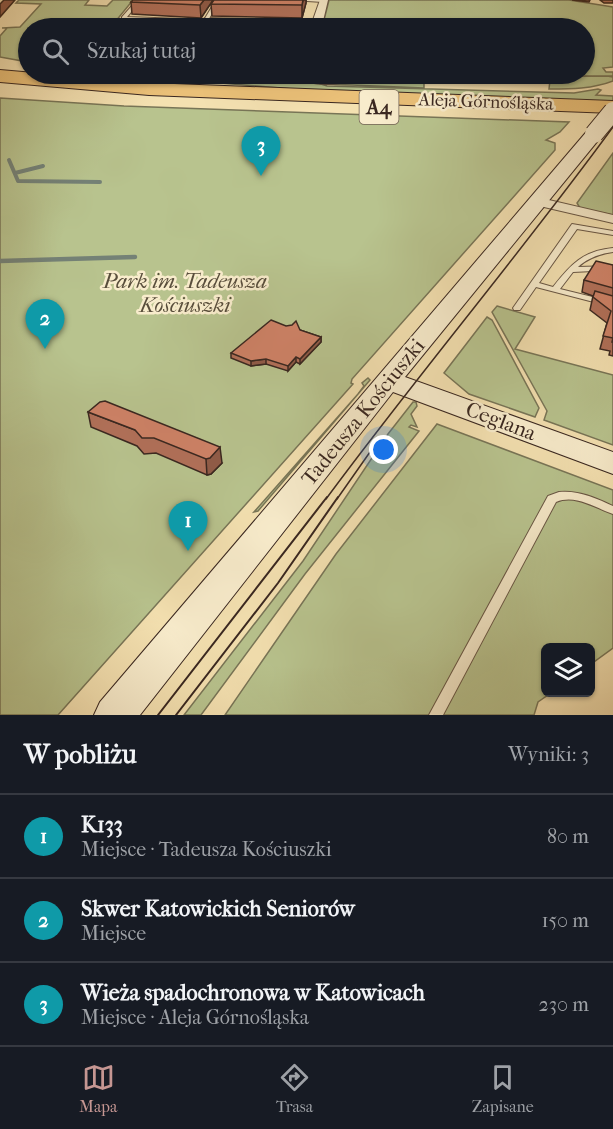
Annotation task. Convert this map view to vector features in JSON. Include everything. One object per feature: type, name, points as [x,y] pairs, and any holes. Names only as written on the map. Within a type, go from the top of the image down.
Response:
[{"type":"highway","points":[[0,59],[18,63]]},
{"type":"highway","points":[[0,65],[18,65]]},
{"type":"highway","name":"Aleja Górnośląska","points":[[0,76],[18,78]]},
{"type":"highway","name":"Aleja Górnośląska","points":[[93,84],[140,88],[613,107]]},
{"type":"highway","points":[[198,84],[323,96]]},
{"type":"highway","name":"Aleja Górnośląska","points":[[0,88],[145,99],[613,114]]},
{"type":"highway","points":[[0,94],[72,99],[145,99]]},
{"type":"street","points":[[319,18],[323,1]]},
{"type":"street","name":"Tadeusza Kościuszki","points":[[115,715],[536,201],[613,114]]},
{"type":"street","points":[[536,201],[613,219]]},
{"type":"street","name":"Ceglana","points":[[388,380],[613,463]]},
{"type":"lane","points":[[124,18],[139,0]]},
{"type":"lane","points":[[207,18],[218,0]]},
{"type":"lane","points":[[293,0],[323,1]]},
{"type":"lane","points":[[0,26],[10,26]]},
{"type":"lane","points":[[517,308],[575,226],[613,233]]},
{"type":"lane","points":[[555,290],[582,258],[595,251],[613,250]]},
{"type":"lane","points":[[572,270],[613,268]]},
{"type":"lane","points":[[534,284],[613,305]]},
{"type":"lane","points":[[436,715],[552,500],[558,496],[568,496],[613,510]]},
{"type":"green space","points":[[19,0],[89,0],[85,5],[107,6],[113,0],[133,0],[118,18],[28,18],[41,4],[16,3]]},
{"type":"green space","points":[[329,0],[569,0],[613,7],[613,67],[603,68],[606,72],[613,72],[613,76],[595,76],[595,18],[324,18]]},
{"type":"green space","points":[[18,27],[18,60],[0,57],[0,36],[7,28],[2,28]]},
{"type":"green space","points":[[595,76],[613,77],[613,81],[573,89],[549,89],[550,84],[595,84]]},
{"type":"green space","points":[[232,84],[321,84],[574,93],[598,89],[601,90],[596,95],[613,96],[613,102],[316,91]]},
{"type":"green space","points":[[327,84],[424,84],[424,88]]},
{"type":"green space","name":"Park im. Tadeusza Kościuszki","points":[[0,98],[124,106],[569,122],[560,132],[546,140],[555,143],[555,150],[352,379],[353,384],[58,715],[0,715]]},
{"type":"green space","points":[[613,153],[613,215],[580,208],[577,203]]},
{"type":"green space","points":[[497,306],[535,317],[515,349],[613,375],[613,445],[544,420],[547,411],[492,312]]},
{"type":"green space","points":[[487,317],[492,320],[539,408],[535,417],[469,394],[444,373]]},
{"type":"green space","points":[[368,378],[370,380],[258,511],[254,512],[358,394],[364,386],[362,383]]},
{"type":"green space","points":[[413,402],[416,402],[417,406],[411,414],[417,427],[411,425],[409,427],[419,431],[305,574],[201,715],[184,715],[303,561],[388,434]]},
{"type":"green space","points":[[437,424],[613,490],[613,648],[595,661],[595,643],[541,643],[541,697],[545,697],[538,702],[534,715],[225,715],[336,554]]},
{"type":"building","points":[[133,0],[204,0],[200,5],[131,2]]},
{"type":"building","points":[[214,0],[303,0],[302,5],[211,4]]},
{"type":"building","points":[[596,261],[613,265],[613,288],[584,280]]},
{"type":"building","points":[[595,291],[613,296],[613,338],[603,336],[611,311],[593,297]]},
{"type":"building","points":[[271,320],[286,326],[296,321],[300,330],[321,337],[300,359],[296,357],[288,366],[266,359],[251,361],[231,353]]},
{"type":"building","points":[[105,401],[220,447],[210,458],[206,459],[154,438],[142,438],[135,430],[88,412],[100,402]]},
{"type":"waterway","points":[[9,160],[18,181],[100,182]]},
{"type":"waterway","points":[[15,173],[43,166]]},
{"type":"waterway","points":[[0,261],[135,257]]},
{"type":"tram line","points":[[326,499],[613,127]]},
{"type":"tram line","points":[[337,499],[370,452]]},
{"type":"tram line","points":[[158,715],[327,497]]},
{"type":"tram line","points":[[176,715],[278,583],[338,497]]},
{"type":"place","name":"Wieża spadochronowa w Katowicach","points":[[261,176]]},
{"type":"place","name":"Skwer Katowickich Seniorów","points":[[45,349]]},
{"type":"place","name":"K133","points":[[188,551]]}]
